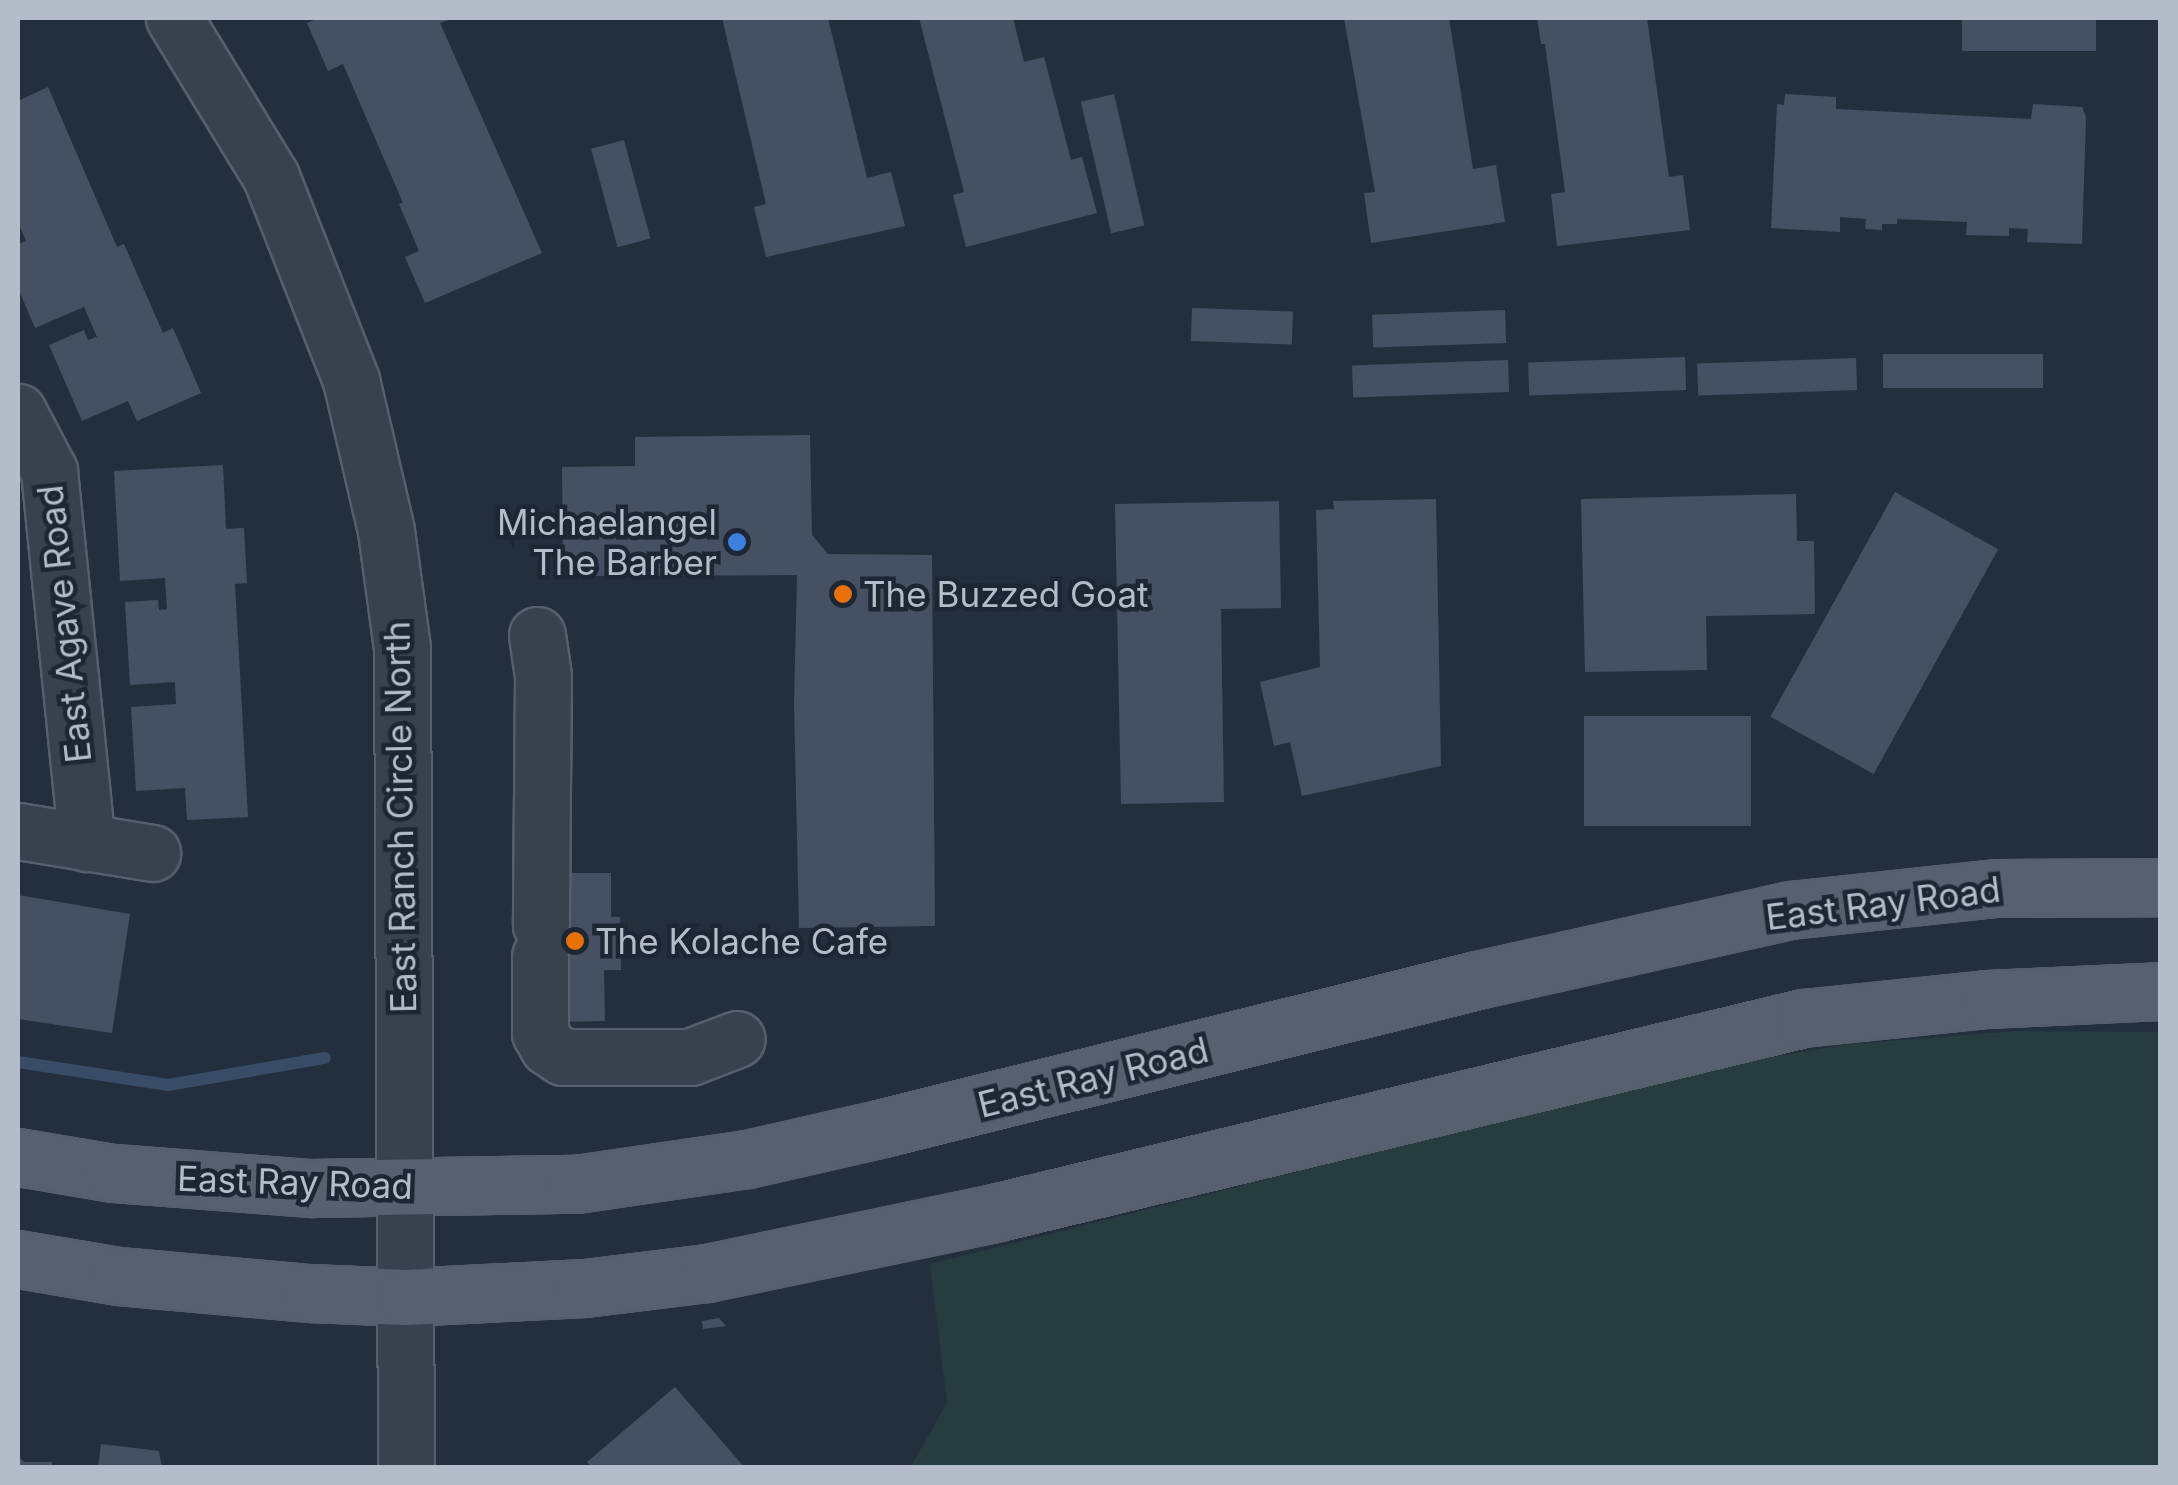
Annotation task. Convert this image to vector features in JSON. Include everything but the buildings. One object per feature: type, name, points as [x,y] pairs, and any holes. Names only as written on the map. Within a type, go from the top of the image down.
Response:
[{"type":"main road","name":"East Ray Road","points":[[18,1157],[134,1174],[310,1188],[576,1184],[747,1158],[974,1108],[1477,980],[1790,910],[1996,888],[2160,887]]},
{"type":"main road","points":[[18,1259],[118,1276],[406,1270],[585,1288],[775,1262],[1803,1018],[1988,998],[2160,991]]},
{"type":"street","name":"East Ranch Circle North","points":[[174,18],[270,177],[351,380],[386,531],[402,648],[406,1468]]},
{"type":"street","name":"East Agave Road","points":[[18,412],[49,472],[87,842]]},
{"type":"street","points":[[537,635],[543,676],[540,1033],[548,1047],[563,1057],[690,1057],[737,1039]]},
{"type":"street","points":[[18,831],[152,853]]},
{"type":"green space","points":[[2017,1031],[2160,1032],[2160,1467],[910,1468],[947,1403],[930,1264],[1718,1066],[1850,1044]]},
{"type":"waterway","points":[[18,1062],[168,1085],[325,1058]]},
{"type":"place","name":"Michaelangel The Barber","points":[[737,542]]},
{"type":"place","name":"The Buzzed Goat","points":[[843,594]]},
{"type":"place","name":"The Kolache Cafe","points":[[575,941]]}]
